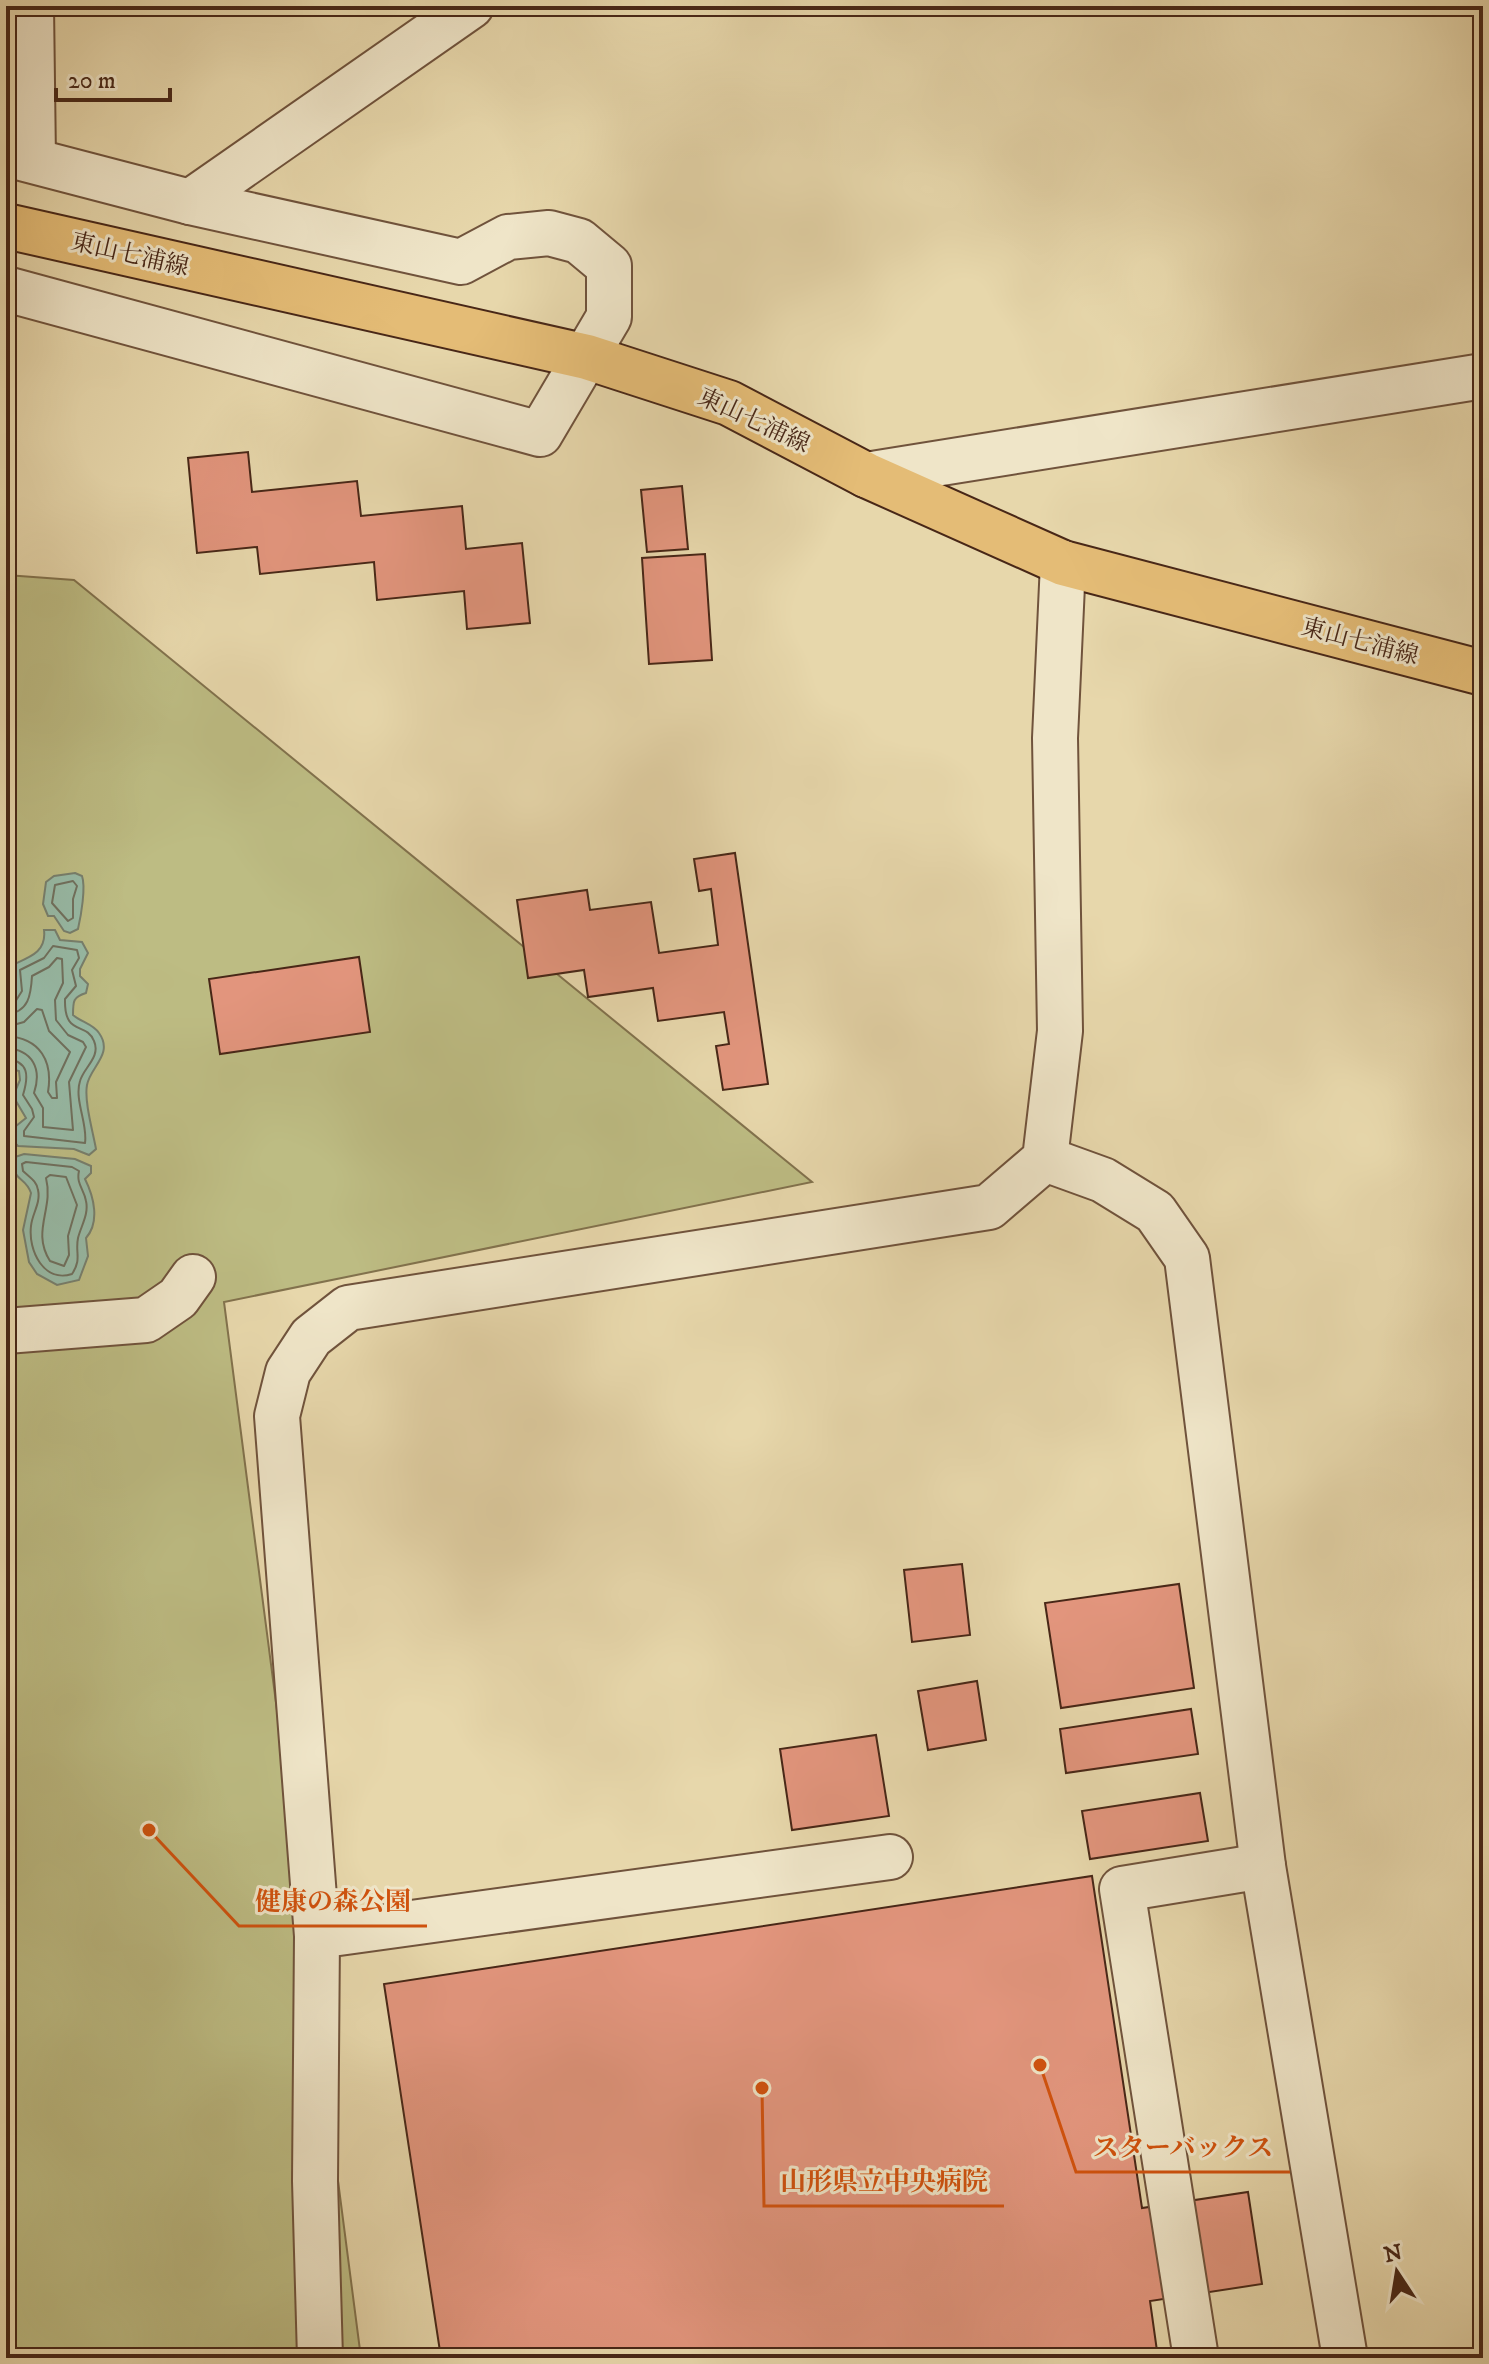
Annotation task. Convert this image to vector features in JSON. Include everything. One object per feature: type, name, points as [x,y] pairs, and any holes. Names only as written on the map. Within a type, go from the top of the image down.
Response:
[{"type":"main road","name":"東山七浦線","points":[[6,226],[587,357],[729,403],[866,475],[1063,563],[1483,673]]},
{"type":"street","points":[[6,289],[540,434],[609,317],[609,266],[579,241],[549,233],[508,237],[461,262],[190,202],[20,157],[31,6]]},
{"type":"street","points":[[190,202],[471,6]]},
{"type":"street","points":[[866,475],[1483,376]]},
{"type":"street","points":[[320,2358],[315,2181],[317,1936],[277,1416],[288,1372],[311,1337],[348,1308],[989,1207],[1045,1159],[1060,1031],[1055,738],[1063,563]]},
{"type":"street","points":[[1045,1159],[1103,1180],[1155,1212],[1187,1258],[1263,1866],[1345,2358]]},
{"type":"street","points":[[6,1331],[146,1320],[178,1298],[193,1277]]},
{"type":"street","points":[[317,1936],[890,1857]]},
{"type":"street","points":[[1196,2358],[1122,1889],[1263,1866]]},
{"type":"shaded area","points":[[6,575],[74,580],[812,1182],[224,1302],[361,2358],[6,2358]]},
{"type":"water","points":[[75,873],[82,876],[83,881],[82,909],[78,929],[70,933],[64,931],[54,916],[48,916],[43,904],[46,882],[54,876]]},
{"type":"water","points":[[44,930],[55,930],[60,940],[82,942],[88,953],[80,969],[80,976],[88,984],[86,993],[75,1000],[73,1015],[96,1030],[104,1047],[89,1078],[86,1092],[96,1149],[89,1155],[74,1149],[18,1146],[13,1141],[16,1126],[26,1118],[13,1096],[20,1080],[19,1071],[11,1069],[6,1061],[8,1008],[15,988],[6,975],[6,968],[38,950]]},
{"type":"water","points":[[24,1154],[75,1159],[91,1166],[91,1173],[85,1179],[93,1201],[94,1217],[86,1238],[88,1256],[79,1280],[57,1285],[37,1274],[29,1262],[23,1230],[31,1193],[16,1175],[14,1165],[15,1157]]},
{"type":"building","points":[[248,452],[252,492],[357,481],[361,516],[462,506],[466,549],[522,543],[530,623],[467,629],[464,591],[377,600],[374,562],[260,574],[257,547],[197,553],[188,458]]},
{"type":"building","points":[[682,486],[688,549],[647,552],[641,490]]},
{"type":"building","points":[[705,554],[712,660],[649,664],[642,558]]},
{"type":"building","points":[[735,853],[768,1084],[723,1090],[716,1046],[729,1044],[724,1012],[658,1021],[653,988],[588,997],[584,970],[528,978],[517,900],[587,890],[590,910],[651,902],[659,953],[718,945],[711,889],[699,891],[694,859]]},
{"type":"building","points":[[359,957],[370,1032],[220,1054],[209,979]]},
{"type":"building","points":[[962,1564],[970,1635],[912,1642],[904,1570]]},
{"type":"building","points":[[1179,1584],[1194,1688],[1061,1708],[1045,1603]]},
{"type":"building","points":[[977,1681],[986,1740],[928,1750],[918,1691]]},
{"type":"building","points":[[1191,1709],[1198,1754],[1066,1773],[1060,1729]]},
{"type":"building","points":[[876,1735],[889,1816],[792,1830],[780,1749]]},
{"type":"building","points":[[1200,1793],[1208,1841],[1090,1859],[1082,1811]]},
{"type":"building","points":[[1092,1876],[1142,2208],[1248,2192],[1262,2284],[1150,2301],[1158,2358],[441,2358],[384,1984]]},
{"type":"place","name":"健康の森公園","points":[[149,1830]]},
{"type":"place","name":"スターバックス","points":[[1040,2065]]},
{"type":"place","name":"山形県立中央病院","points":[[762,2088]]}]
